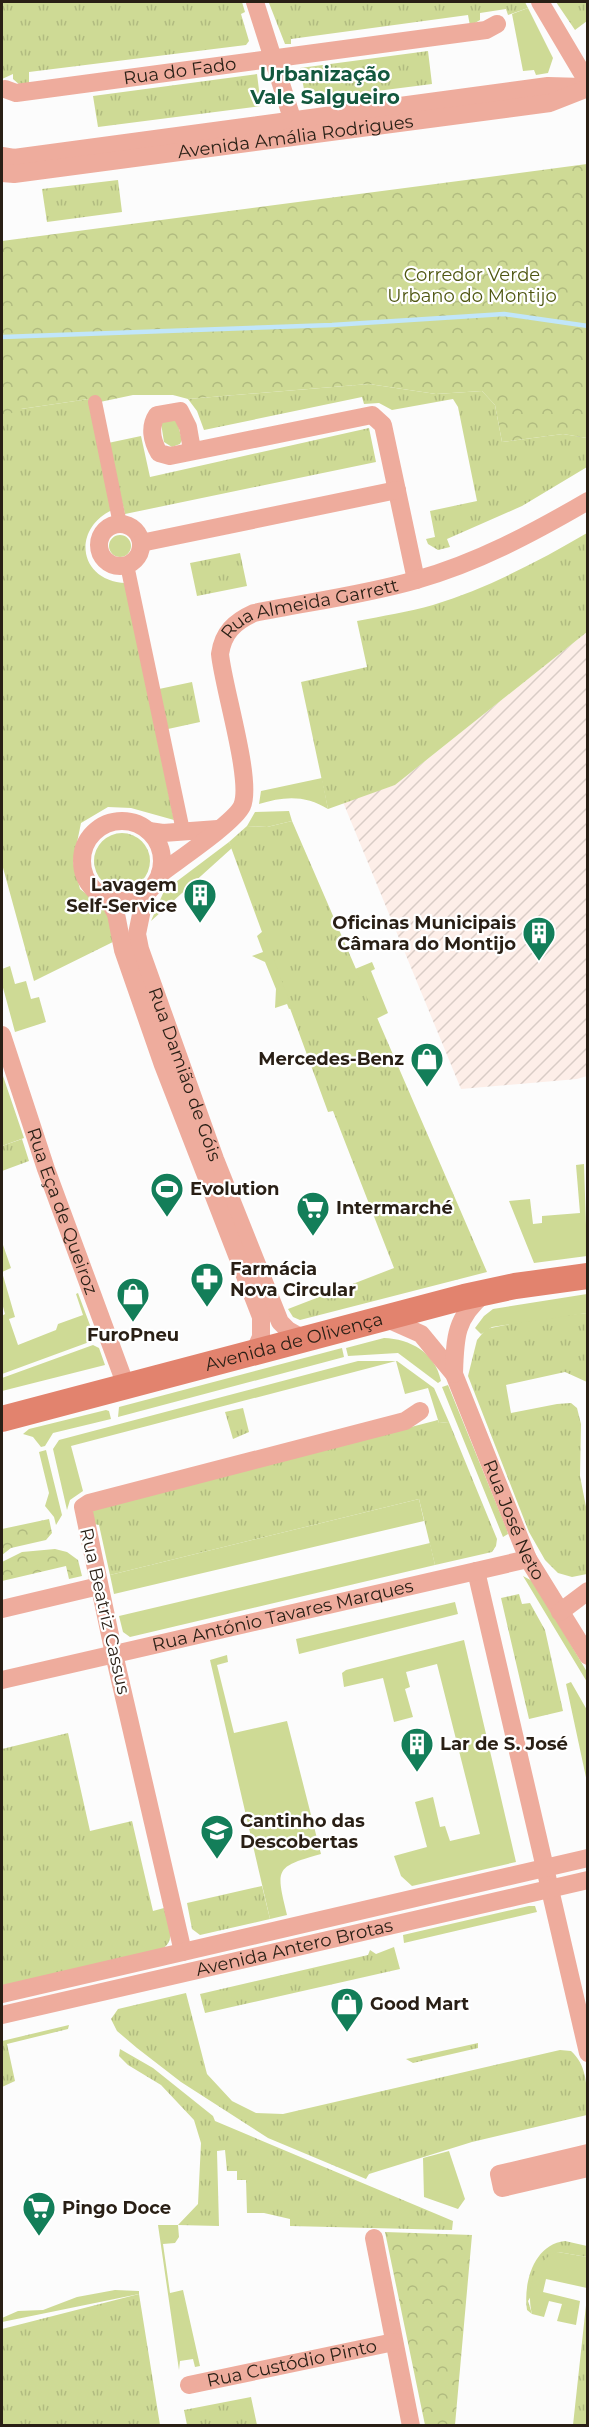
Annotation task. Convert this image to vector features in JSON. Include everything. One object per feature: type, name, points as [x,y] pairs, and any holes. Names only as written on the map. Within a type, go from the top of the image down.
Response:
[{"type":"main road","name":"Avenida de Olivença","points":[[2,1419],[485,1293],[588,1276]]},
{"type":"street","points":[[540,2],[588,86]]},
{"type":"street","points":[[255,4],[295,128]]},
{"type":"street","name":"Rua do Fado","points":[[5,89],[16,93],[274,59],[486,30],[496,24]]},
{"type":"street","name":"Avenida Amália Rodrigues","points":[[2,173],[14,174],[184,143],[387,116],[548,86],[588,86]]},
{"type":"street","name":"Avenida Amália Rodrigues","points":[[2,156],[14,158],[184,143]]},
{"type":"street","points":[[95,402],[120,524]]},
{"type":"street","points":[[192,450],[372,415],[383,425],[416,580]]},
{"type":"street","points":[[141,543],[397,490]]},
{"type":"street","name":"Rua Almeida Garrett","points":[[160,874],[231,820],[242,805],[243,773],[220,654],[222,640],[231,627],[254,614],[416,580],[495,551],[588,501]]},
{"type":"street","points":[[120,524],[136,531],[141,543],[138,557],[127,565],[120,566],[107,561],[100,549],[100,542],[106,530],[120,524]]},
{"type":"street","points":[[127,565],[182,826]]},
{"type":"street","points":[[149,831],[161,851],[160,874],[154,886],[145,895],[121,902],[97,893],[83,871],[82,858],[88,840],[101,826],[113,821],[126,820],[149,831],[163,833],[218,829]]},
{"type":"street","name":"Rua Damião de Góis","points":[[145,895],[137,934],[160,1011],[280,1322],[288,1330],[304,1339]]},
{"type":"street","name":"Rua Damião de Góis","points":[[108,899],[116,914],[123,950],[163,1065],[261,1317],[261,1337],[254,1352]]},
{"type":"street","name":"Rua Eça de Queiroz","points":[[2,1035],[46,1169],[126,1386]]},
{"type":"street","name":"Rua José Neto","points":[[454,1374],[455,1344],[460,1320],[470,1305],[485,1293]]},
{"type":"street","name":"Rua José Neto","points":[[385,1318],[421,1334],[454,1374],[528,1559],[588,1656]]},
{"type":"street","name":"Rua Beatriz Cassus","points":[[183,1952],[114,1654],[83,1507],[89,1503],[405,1421],[420,1411]]},
{"type":"street","name":"Rua António Tavares Marques","points":[[2,1680],[528,1559]]},
{"type":"street","points":[[476,1571],[586,2045]]},
{"type":"street","points":[[2,1609],[99,1586]]},
{"type":"street","points":[[560,1612],[588,1591]]},
{"type":"street","name":"Avenida Antero Brotas","points":[[2,1994],[588,1858]]},
{"type":"street","name":"Avenida Antero Brotas","points":[[2,2015],[588,1880]]},
{"type":"street","points":[[588,2153],[499,2174],[502,2188],[588,2168]]},
{"type":"street","points":[[374,2238],[411,2426]]},
{"type":"street","name":"Rua Custódio Pinto","points":[[189,2385],[394,2343]]},
{"type":"shaded area","points":[[587,632],[587,1076],[577,1079],[461,1089],[343,802],[395,785]]},
{"type":"green space","points":[[2,2],[242,2],[245,12],[241,14],[249,41],[246,45],[29,72],[29,85],[21,86],[13,79],[13,74],[2,79]]},
{"type":"green space","points":[[525,2],[528,8],[508,15],[506,9],[480,13],[480,20],[470,26],[468,15],[291,39],[291,44],[285,44],[269,3]]},
{"type":"green space","points":[[556,2],[587,2],[587,21],[575,30]]},
{"type":"green space","points":[[528,8],[553,58],[548,73],[536,75],[534,70],[523,71],[512,14]]},
{"type":"green space","points":[[428,51],[432,84],[306,100],[300,68]]},
{"type":"green space","points":[[257,74],[261,106],[98,127],[93,96]]},
{"type":"green space","name":"Corredor Verde Urbano do Montijo","points":[[587,164],[587,438],[563,434],[502,442],[495,405],[482,391],[436,394],[369,384],[188,399],[173,395],[133,395],[100,402],[89,399],[21,409],[2,417],[2,241]]},
{"type":"green space","points":[[118,180],[122,212],[47,222],[42,189]]},
{"type":"green space","points":[[2,296],[21,409],[89,399],[112,510],[99,519],[90,530],[86,541],[86,553],[90,564],[98,574],[110,580],[126,583],[174,820],[131,808],[108,807],[81,823],[73,862],[80,889],[106,909],[119,939],[34,981],[2,864]]},
{"type":"green space","points":[[369,384],[436,394],[482,391],[495,405],[502,442],[563,434],[587,438],[587,467],[522,506],[447,539],[450,547],[438,550],[428,544],[426,539],[435,537],[430,511],[477,501],[458,407],[453,399],[392,410],[379,403],[364,404],[362,397],[204,430],[197,411],[188,399]]},
{"type":"green space","points":[[176,417],[182,440],[180,444],[172,447],[164,442],[161,423]]},
{"type":"green space","points":[[369,428],[376,462],[125,514],[108,443],[141,436],[150,477]]},
{"type":"green space","points":[[587,533],[587,632],[395,785],[328,809],[301,682],[367,667],[357,621],[405,612],[474,591],[532,564]]},
{"type":"green space","points":[[120,535],[128,538],[131,546],[128,554],[120,557],[112,554],[109,546],[112,538]]},
{"type":"green space","points":[[240,553],[247,586],[197,596],[190,563]]},
{"type":"green space","points":[[192,682],[200,722],[168,729],[159,689]]},
{"type":"green space","points":[[322,778],[328,809],[311,801],[295,798],[277,799],[259,804],[261,791]]},
{"type":"green space","points":[[289,811],[292,821],[267,827],[247,826],[255,812]]},
{"type":"green space","points":[[292,821],[487,1272],[300,1320],[293,1317],[288,1309],[394,1268],[333,1111],[328,1112],[229,842],[247,826],[267,827]]},
{"type":"green space","points":[[122,833],[133,835],[142,841],[148,850],[150,861],[148,872],[142,881],[133,887],[122,889],[111,887],[102,881],[96,872],[94,861],[96,850],[102,841],[111,835]]},
{"type":"green space","points":[[229,842],[232,848],[151,921],[164,891]]},
{"type":"green space","points":[[263,931],[292,1008],[289,1009],[287,1004],[275,1008],[276,989],[265,962],[252,956],[263,952],[257,936]]},
{"type":"green space","points":[[372,962],[375,969],[371,971],[388,1013],[376,1019],[355,969]]},
{"type":"green space","points":[[10,966],[15,984],[26,981],[31,999],[39,997],[46,1022],[15,1032],[2,984],[2,969]]},
{"type":"green space","points":[[2,1073],[24,1138],[2,1146]]},
{"type":"green space","points":[[22,1139],[29,1161],[2,1171],[2,1146]]},
{"type":"green space","points":[[584,1164],[587,1256],[534,1263],[509,1201],[530,1199],[533,1224],[542,1223],[542,1216],[580,1213],[576,1165]]},
{"type":"green space","points":[[2,1242],[11,1268],[2,1272]]},
{"type":"green space","points":[[2,1272],[15,1317],[9,1319],[18,1345],[56,1330],[58,1324],[83,1315],[76,1294],[78,1293],[94,1336],[92,1341],[2,1374],[2,1316],[5,1314],[2,1303]]},
{"type":"green space","points":[[587,1294],[587,1313],[492,1327],[481,1334],[475,1328],[493,1309]]},
{"type":"green space","points":[[587,1313],[587,1382],[565,1372],[506,1385],[511,1413],[557,1404],[571,1403],[577,1408],[581,1424],[580,1476],[587,1512],[587,1574],[572,1577],[558,1573],[545,1560],[529,1532],[468,1376],[477,1340],[486,1329],[538,1318]]},
{"type":"green space","points":[[384,1338],[403,1341],[420,1349],[433,1362],[441,1381],[438,1383],[398,1353],[348,1356],[346,1348]]},
{"type":"green space","points":[[93,1345],[99,1348],[105,1365],[2,1391],[2,1378]]},
{"type":"green space","points":[[342,1348],[344,1357],[118,1417],[119,1407]]},
{"type":"green space","points":[[358,1361],[396,1361],[71,1446],[83,1491],[70,1500],[67,1510],[53,1449],[59,1440]]},
{"type":"green space","points":[[396,1361],[434,1388],[449,1422],[439,1423],[428,1388],[405,1394]]},
{"type":"green space","points":[[448,1385],[507,1530],[508,1534],[503,1537],[442,1387]]},
{"type":"green space","points":[[243,1408],[249,1432],[233,1439],[225,1412]]},
{"type":"green space","points":[[109,1411],[111,1419],[53,1433],[45,1446],[41,1447],[33,1437],[23,1434],[29,1429]]},
{"type":"green space","points":[[438,1420],[439,1423],[449,1422],[497,1539],[492,1552],[435,1565],[419,1499],[110,1575],[99,1525],[94,1524],[92,1510]]},
{"type":"green space","points":[[46,1450],[62,1515],[56,1525],[54,1517],[45,1506],[49,1493],[39,1452]]},
{"type":"green space","points":[[419,1499],[424,1521],[114,1594],[110,1575]]},
{"type":"green space","points":[[49,1519],[52,1533],[46,1540],[11,1548],[2,1555],[2,1529]]},
{"type":"green space","points":[[430,1543],[435,1565],[130,1637],[123,1632],[119,1616]]},
{"type":"green space","points":[[55,1549],[67,1552],[78,1560],[82,1576],[69,1579],[66,1566],[2,1581],[2,1562],[22,1552]]},
{"type":"green space","points":[[523,1576],[534,1582],[587,1672],[587,1682]]},
{"type":"green space","points":[[519,1594],[522,1604],[530,1603],[545,1630],[563,1711],[529,1719],[501,1598]]},
{"type":"green space","points":[[455,1602],[458,1614],[299,1654],[296,1639]]},
{"type":"green space","points":[[464,1640],[516,1862],[412,1886],[401,1876],[394,1856],[427,1847],[415,1802],[433,1797],[440,1827],[445,1826],[450,1841],[480,1834],[437,1664],[406,1672],[410,1687],[405,1689],[413,1717],[394,1722],[383,1678],[344,1687],[342,1673],[346,1670]]},
{"type":"green space","points":[[227,1655],[228,1662],[217,1665],[234,1733],[287,1721],[321,1854],[294,1863],[282,1872],[281,1888],[287,1915],[270,1919],[210,1660]]},
{"type":"green space","points":[[571,1682],[587,1710],[587,1782],[566,1684]]},
{"type":"green space","points":[[68,1733],[90,1831],[132,1821],[153,1911],[164,1908],[170,1931],[169,1941],[162,1949],[2,1986],[2,1749]]},
{"type":"green space","points":[[262,1886],[270,1919],[200,1935],[192,1929],[187,1903]]},
{"type":"green space","points":[[535,1906],[537,1912],[404,1943],[403,1935]]},
{"type":"green space","points":[[394,1947],[400,1969],[205,2013],[200,1994],[368,1955],[370,1950],[376,1954]]},
{"type":"green space","points":[[186,1993],[207,2074],[232,2101],[256,2113],[283,2114],[560,2050],[571,2051],[577,2057],[584,2072],[587,2115],[472,2142],[369,2174],[366,2179],[268,2138],[181,2082],[117,2031],[111,2019],[118,2009]]},
{"type":"green space","points":[[69,2025],[68,2029],[7,2044],[15,2081],[2,2087],[2,2041]]},
{"type":"green space","points":[[478,2043],[478,2048],[413,2063],[406,2059]]},
{"type":"green space","points":[[120,2049],[153,2068],[213,2116],[215,2121],[453,2221],[452,2230],[290,2226],[290,2219],[264,2213],[247,2213],[246,2180],[237,2180],[237,2171],[227,2171],[225,2150],[217,2151],[219,2226],[178,2225],[198,2204],[201,2143],[194,2120],[161,2085],[128,2065],[119,2056]]},
{"type":"green space","points":[[449,2151],[465,2199],[458,2209],[424,2197],[423,2158]]},
{"type":"green space","points":[[158,2225],[178,2225],[179,2237],[175,2243],[163,2244],[170,2293],[183,2290],[200,2366],[195,2367],[193,2359],[180,2361],[179,2370]]},
{"type":"green space","points":[[385,2232],[472,2235],[455,2425],[425,2425]]},
{"type":"green space","points":[[565,2241],[587,2246],[587,2257],[558,2252],[528,2301],[532,2314],[527,2310],[526,2299],[533,2266],[545,2249]]},
{"type":"green space","points":[[558,2252],[587,2257],[587,2288],[546,2279],[543,2292],[580,2301],[576,2325],[557,2321],[562,2304],[549,2301],[544,2317],[532,2314],[530,2296],[533,2277],[549,2256]]},
{"type":"green space","points":[[115,2290],[139,2291],[139,2294],[2,2322],[2,2318],[18,2311],[43,2310],[77,2297]]},
{"type":"green space","points":[[139,2294],[160,2425],[2,2425],[2,2329]]},
{"type":"green space","points":[[587,2296],[587,2425],[573,2425]]},
{"type":"green space","points":[[251,2397],[257,2425],[187,2425],[184,2410]]},
{"type":"waterway","points":[[2,337],[332,325],[504,314],[588,326]]},
{"type":"place","name":"Lavagem Self-Service","points":[[200,924]]},
{"type":"place","name":"Oficinas Municipais Câmara do Montijo","points":[[539,962]]},
{"type":"place","name":"Mercedes-Benz","points":[[427,1088]]},
{"type":"place","name":"Evolution","points":[[167,1218]]},
{"type":"place","name":"Intermarché","points":[[313,1237]]},
{"type":"place","name":"Farmácia Nova Circular","points":[[207,1308]]},
{"type":"place","name":"FuroPneu","points":[[133,1323]]},
{"type":"place","name":"Lar de S. José","points":[[417,1773]]},
{"type":"place","name":"Cantinho das Descobertas","points":[[217,1860]]},
{"type":"place","name":"Good Mart","points":[[347,2033]]},
{"type":"place","name":"Pingo Doce","points":[[39,2237]]},
{"type":"district","name":"Urbanização Vale Salgueiro","points":[[325,86]]}]
